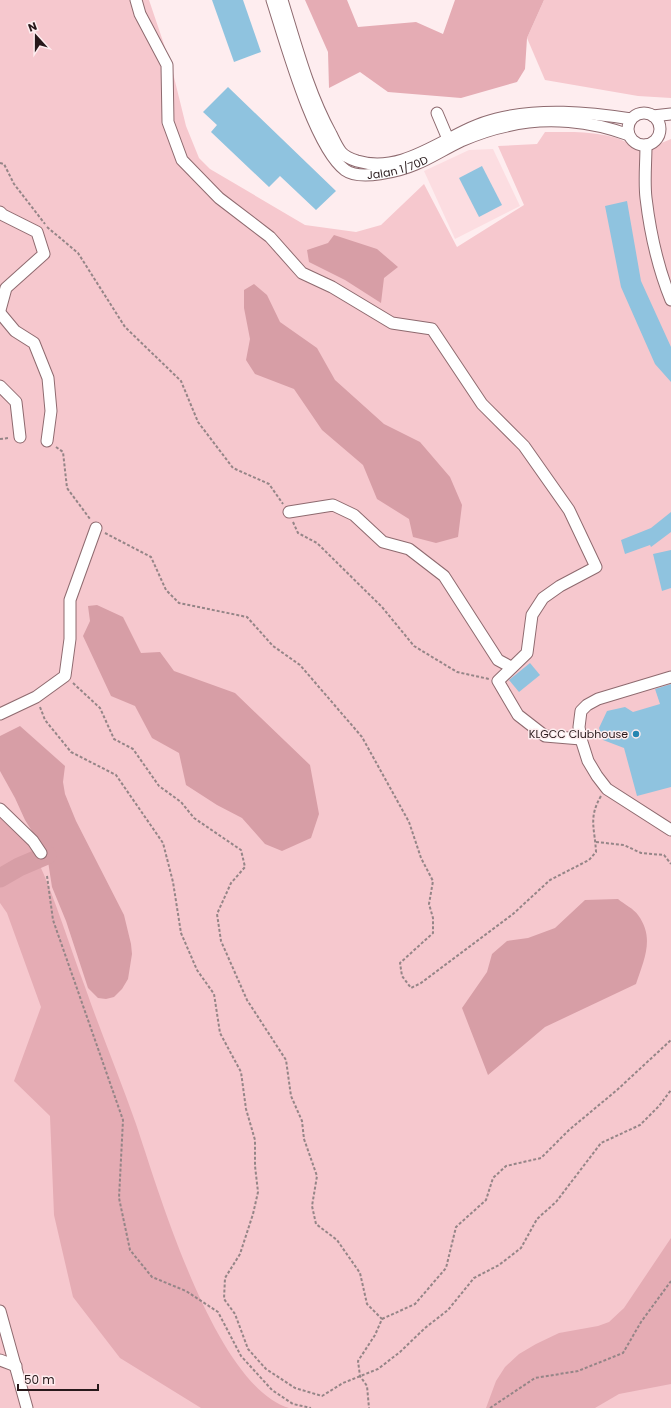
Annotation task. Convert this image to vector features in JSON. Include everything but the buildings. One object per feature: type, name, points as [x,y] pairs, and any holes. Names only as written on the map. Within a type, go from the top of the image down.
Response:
[{"type":"street","points":[[136,0],[140,14],[167,65],[168,122],[182,160],[219,198],[270,237],[302,273],[332,288],[392,323],[432,329],[482,404],[524,446],[569,510],[596,567],[560,586],[544,598],[532,616],[527,654],[512,666],[498,681],[518,715],[545,736],[581,739]]},
{"type":"street","name":"Jalan 1/70D","points":[[272,0],[310,111],[333,158],[346,171],[364,176],[391,172],[415,164],[462,141],[506,126],[533,121],[581,123],[612,129],[629,135]]},
{"type":"street","name":"Jalan 1/70D","points":[[282,0],[318,111],[341,153],[349,158],[370,165],[386,164],[424,153],[464,130],[496,119],[532,113],[549,112],[603,115],[631,119]]},
{"type":"street","points":[[437,113],[448,139]]},
{"type":"street","points":[[644,113],[652,116],[659,123],[660,128],[658,137],[646,145],[637,144],[629,135],[628,128],[631,119],[635,116],[644,113]]},
{"type":"street","points":[[652,116],[671,114]]},
{"type":"street","points":[[660,128],[671,125]]},
{"type":"street","points":[[646,145],[646,197],[649,219],[663,279],[671,300]]},
{"type":"street","points":[[0,212],[2,215],[37,232],[44,254],[6,288],[0,310]]},
{"type":"street","points":[[0,314],[15,331],[34,343],[48,378],[51,411],[46,441]]},
{"type":"street","points":[[0,386],[16,402],[20,437]]},
{"type":"street","points":[[289,512],[333,505],[354,515],[383,542],[409,549],[444,576],[498,660],[512,666]]},
{"type":"street","points":[[0,714],[36,697],[65,676],[70,639],[70,600],[96,528]]},
{"type":"street","points":[[671,677],[638,688],[622,690],[598,698],[581,711],[579,726],[581,739],[588,760],[597,776],[607,789],[671,830]]},
{"type":"street","points":[[0,809],[33,841],[41,853]]},
{"type":"street","points":[[0,1311],[27,1408]]},
{"type":"street","points":[[0,1360],[16,1366]]},
{"type":"path","points":[[0,163],[4,164],[14,184],[50,231],[78,253],[125,327],[181,380],[198,422],[233,468],[269,484],[289,512],[298,533],[317,543],[328,553],[382,606],[414,646],[457,672],[498,681]]},
{"type":"path","points":[[0,439],[20,437]]},
{"type":"path","points":[[46,441],[63,452],[67,488],[96,528],[123,544],[151,557],[166,590],[179,603],[247,617],[273,646],[300,664],[362,737],[409,822],[420,858],[433,881],[428,904],[433,918],[433,933],[400,963],[402,976],[411,988],[421,983],[513,914],[550,880],[589,860],[596,852],[596,842],[592,819],[594,810],[607,789]]},
{"type":"path","points":[[65,676],[100,708],[114,739],[133,749],[159,786],[181,802],[194,818],[241,850],[245,867],[231,883],[217,914],[221,941],[247,1000],[286,1060],[291,1096],[302,1121],[304,1139],[317,1176],[312,1206],[316,1224],[337,1240],[351,1260],[360,1273],[367,1304],[382,1319]]},
{"type":"path","points":[[36,697],[45,720],[71,752],[116,776],[163,843],[173,882],[181,933],[197,970],[214,994],[220,1033],[240,1072],[246,1109],[255,1140],[255,1166],[258,1192],[253,1214],[240,1254],[225,1278],[224,1298],[235,1314],[248,1349],[266,1369],[294,1388],[322,1396],[343,1383],[378,1369],[400,1352],[425,1328],[448,1310],[474,1278],[499,1265],[521,1248],[537,1219],[556,1202],[601,1143],[640,1125],[659,1106],[671,1090]]},
{"type":"path","points":[[596,842],[624,845],[641,853],[664,855],[671,864]]},
{"type":"path","points":[[46,876],[53,920],[123,1120],[119,1198],[130,1250],[152,1277],[186,1291],[218,1312],[241,1356],[272,1390],[293,1404],[311,1408]]},
{"type":"path","points":[[369,1408],[367,1386],[360,1376],[358,1361],[376,1335],[382,1319],[415,1304],[446,1268],[456,1226],[486,1200],[492,1178],[506,1166],[541,1158],[671,1040]]},
{"type":"path","points":[[490,1408],[535,1378],[578,1371],[622,1353],[641,1322],[671,1281]]},
{"type":"shaded area","points":[[0,0],[149,0],[171,65],[186,126],[199,158],[210,169],[305,225],[356,232],[381,225],[424,184],[457,247],[524,205],[498,146],[537,144],[545,132],[597,134],[642,147],[649,147],[671,139],[671,1408],[0,1408]]},
{"type":"shaded area","points":[[305,0],[347,0],[358,27],[416,22],[443,34],[455,0],[544,0],[527,38],[525,69],[517,82],[461,98],[388,92],[360,72],[329,88],[328,52]]},
{"type":"shaded area","points":[[544,0],[671,0],[671,98],[638,96],[545,80],[527,38]]},
{"type":"shaded area","points":[[493,149],[520,206],[455,239],[424,171],[469,150]]},
{"type":"shaded area","points":[[334,235],[377,249],[398,267],[384,278],[381,303],[345,280],[309,262],[307,250],[328,243]]},
{"type":"shaded area","points":[[254,284],[267,295],[280,322],[317,348],[335,380],[384,424],[420,442],[450,477],[462,505],[458,537],[436,543],[413,537],[409,519],[377,499],[363,465],[322,430],[294,389],[255,374],[246,360],[250,339],[244,308],[244,290]]},
{"type":"shaded area","points":[[97,605],[123,617],[141,653],[160,652],[174,671],[235,693],[310,765],[319,814],[311,838],[282,851],[265,844],[242,818],[217,805],[186,785],[179,753],[152,738],[135,706],[111,696],[83,636],[90,621],[88,606]]},
{"type":"shaded area","points":[[20,726],[65,766],[63,782],[65,794],[76,821],[124,915],[132,954],[128,979],[122,989],[114,997],[106,999],[98,998],[88,988],[66,921],[52,887],[47,855],[25,820],[0,771],[0,736]]},
{"type":"shaded area","points":[[0,806],[29,845],[44,875],[130,1107],[175,1238],[193,1283],[214,1326],[237,1364],[262,1392],[289,1408],[201,1408],[120,1358],[73,1297],[54,1215],[50,1116],[14,1081],[41,1007],[7,913],[0,903]]},
{"type":"shaded area","points":[[618,899],[636,913],[646,932],[647,941],[645,958],[636,984],[545,1027],[488,1075],[462,1008],[487,972],[492,954],[507,941],[528,938],[555,928],[585,900]]},
{"type":"shaded area","points":[[671,1238],[671,1384],[619,1394],[595,1408],[486,1408],[496,1381],[505,1367],[519,1354],[559,1333],[598,1326],[609,1322],[624,1308]]},
{"type":"waterway","points":[[0,878],[19,867],[47,855]]},
{"type":"place","name":"KLGCC Clubhouse","points":[[636,734]]}]
